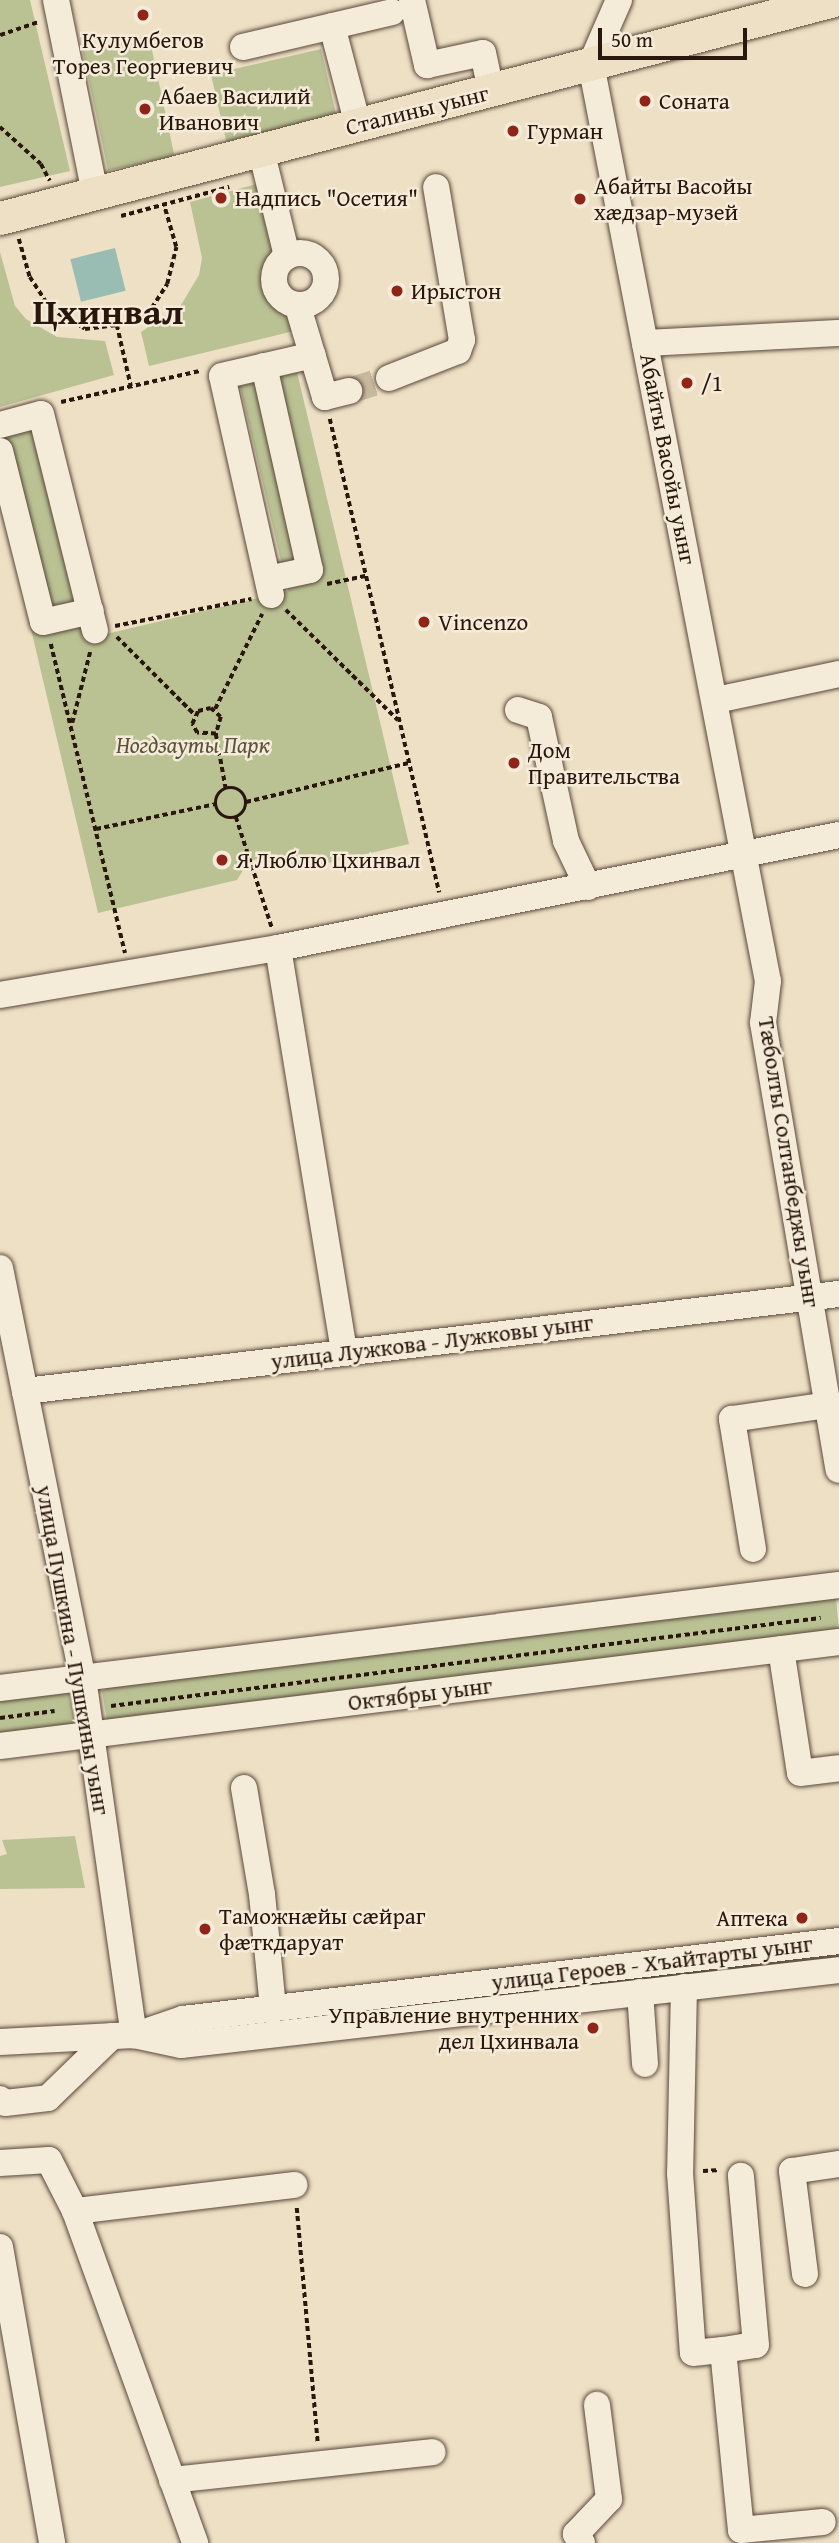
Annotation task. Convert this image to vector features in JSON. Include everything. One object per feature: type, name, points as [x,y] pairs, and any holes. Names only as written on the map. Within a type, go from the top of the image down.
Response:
[{"type":"main road","name":"Сталины уынг","points":[[10,229],[61,202],[265,163],[358,125],[834,0]]},
{"type":"street","points":[[591,64],[619,0]]},
{"type":"street","points":[[243,47],[402,6],[427,65],[483,54],[491,91]]},
{"type":"street","points":[[58,7],[95,194]]},
{"type":"street","points":[[332,26],[358,125]]},
{"type":"street","name":"Абайты Васойы уынг","points":[[591,64],[716,699],[743,855]]},
{"type":"street","points":[[265,163],[287,256]]},
{"type":"street","points":[[389,378],[458,351],[462,340],[436,187]]},
{"type":"street","points":[[298,307],[323,293],[326,273],[309,254],[287,256],[277,267],[274,284],[282,298],[298,307],[313,355],[337,394]]},
{"type":"street","points":[[645,343],[839,333]]},
{"type":"street","points":[[264,366],[310,570],[269,587],[222,376],[264,366],[313,355]]},
{"type":"street","points":[[0,425],[41,414],[93,621],[43,622],[0,451]]},
{"type":"street","points":[[716,699],[839,674]]},
{"type":"street","points":[[518,710],[539,717],[566,841],[587,887]]},
{"type":"street","points":[[0,995],[278,948],[839,835]]},
{"type":"street","name":"Тæболты Солтанбеджы уынг","points":[[743,855],[768,981],[762,1023],[810,1298],[831,1377],[828,1405],[836,1438],[839,1470]]},
{"type":"street","points":[[278,948],[344,1353]]},
{"type":"street","name":"улица Пушкина - Пушкины уынг","points":[[0,1268],[83,1678],[92,1735],[123,2036]]},
{"type":"street","name":"улица Лужкова - Лужковы уынг","points":[[25,1391],[839,1294]]},
{"type":"street","points":[[753,1549],[732,1419],[828,1405]]},
{"type":"street","points":[[0,1689],[839,1586]]},
{"type":"street","name":"Октябры уынг","points":[[0,1746],[839,1642]]},
{"type":"street","points":[[781,1649],[800,1773],[839,1768]]},
{"type":"street","points":[[244,1788],[262,1894],[273,2008]]},
{"type":"street","name":"улица Героев - Хъайтарты уынг","points":[[123,2036],[183,2019],[839,1941]]},
{"type":"street","name":"улица Героев - Хъайтарты уынг","points":[[0,2042],[123,2036],[181,2045],[839,1970]]},
{"type":"street","points":[[684,1987],[680,2174],[693,2353],[756,2345],[741,2176]]},
{"type":"street","points":[[640,1992],[645,2064]]},
{"type":"street","points":[[0,2099],[5,2103],[48,2098],[123,2036]]},
{"type":"street","points":[[0,2162],[49,2160],[75,2211],[195,2543]]},
{"type":"street","points":[[805,2274],[792,2171],[839,2164]]},
{"type":"street","points":[[75,2211],[294,2185]]},
{"type":"street","points":[[0,2247],[52,2543]]},
{"type":"street","points":[[723,2350],[741,2530],[823,2522]]},
{"type":"street","points":[[582,2543],[576,2534],[609,2499],[597,2405]]},
{"type":"street","points":[[172,2480],[433,2452]]},
{"type":"path","points":[[0,35],[58,7]]},
{"type":"path","points":[[0,127],[41,164],[61,202]]},
{"type":"path","points":[[10,229],[30,277],[51,309],[85,328],[117,325],[147,315],[167,284],[176,247],[164,206],[265,163]]},
{"type":"path","points":[[117,325],[131,386]]},
{"type":"path","points":[[41,414],[57,403],[212,368],[222,376]]},
{"type":"path","points":[[337,394],[366,576],[444,915]]},
{"type":"path","points":[[325,584],[366,576]]},
{"type":"path","points":[[215,709],[269,587]]},
{"type":"path","points":[[216,734],[206,737],[197,733],[194,714],[108,628],[269,587]]},
{"type":"path","points":[[269,587],[399,722]]},
{"type":"path","points":[[93,621],[50,639],[129,972]]},
{"type":"path","points":[[71,724],[93,621]]},
{"type":"path","points":[[194,714],[201,708],[215,709]]},
{"type":"path","points":[[96,829],[216,804],[226,789],[216,734],[222,721],[215,709]]},
{"type":"path","points":[[246,802],[409,763]]},
{"type":"path","points":[[216,804],[225,817],[236,817],[244,811],[246,802],[239,790],[226,789]]},
{"type":"path","points":[[236,817],[278,948]]},
{"type":"path","points":[[111,1706],[821,1618]]},
{"type":"path","points":[[50,1682],[56,1739]]},
{"type":"path","points":[[0,1718],[55,1711]]},
{"type":"path","points":[[680,2174],[727,2169],[741,2176]]},
{"type":"path","points":[[294,2185],[320,2464]]},
{"type":"green space","points":[[0,0],[30,0],[70,171],[0,187]]},
{"type":"green space","points":[[149,36],[175,156],[108,170],[82,50]]},
{"type":"green space","points":[[321,49],[337,116],[226,142],[211,74]]},
{"type":"green space","points":[[257,184],[294,331],[149,366],[141,332],[181,305],[199,275],[202,258],[190,202]]},
{"type":"green space","points":[[0,252],[15,306],[26,319],[57,337],[105,341],[114,375],[0,407]]},
{"type":"green space","name":"Ногдзауты Парк","points":[[297,372],[409,844],[298,870],[273,855],[249,861],[237,880],[98,913],[0,498],[0,437],[35,428],[85,639],[288,591],[240,386]]},
{"type":"green space","points":[[836,1598],[839,1631],[107,1720],[102,1691],[113,1684]]},
{"type":"green space","points":[[73,1692],[78,1722],[68,1729],[0,1737],[0,1698]]},
{"type":"green space","points":[[75,1836],[85,1888],[0,1889],[0,1856],[7,1854],[2,1840]]},
{"type":"water","points":[[115,248],[126,291],[81,302],[70,259]]},
{"type":"tunnel","points":[[349,391],[389,378]]},
{"type":"place","name":"Кулумбегов Торез Георгиевич","points":[[143,15]]},
{"type":"place","name":"Соната","points":[[645,101]]},
{"type":"place","name":"Абаев Василий Иванович","points":[[145,109]]},
{"type":"place","name":"Гурман","points":[[513,131]]},
{"type":"place","name":"Надпись \"Осетия\"","points":[[221,198]]},
{"type":"place","name":"Абайты Васойы хæдзар-музей","points":[[580,199]]},
{"type":"place","name":"Ирыстон","points":[[397,291]]},
{"type":"place","name":"/1","points":[[687,383]]},
{"type":"place","name":"Vincenzo","points":[[424,622]]},
{"type":"place","name":"Дом Правительства","points":[[514,763]]},
{"type":"place","name":"Я Люблю Цхинвал","points":[[222,860]]},
{"type":"place","name":"Аптека","points":[[802,1918]]},
{"type":"place","name":"Таможнæйы сæйраг фæткдаруат","points":[[205,1929]]},
{"type":"place","name":"Управление внутренних дел Цхинвала","points":[[593,2028]]},
{"type":"district","name":"Цхинвал","points":[[108,311]]}]
